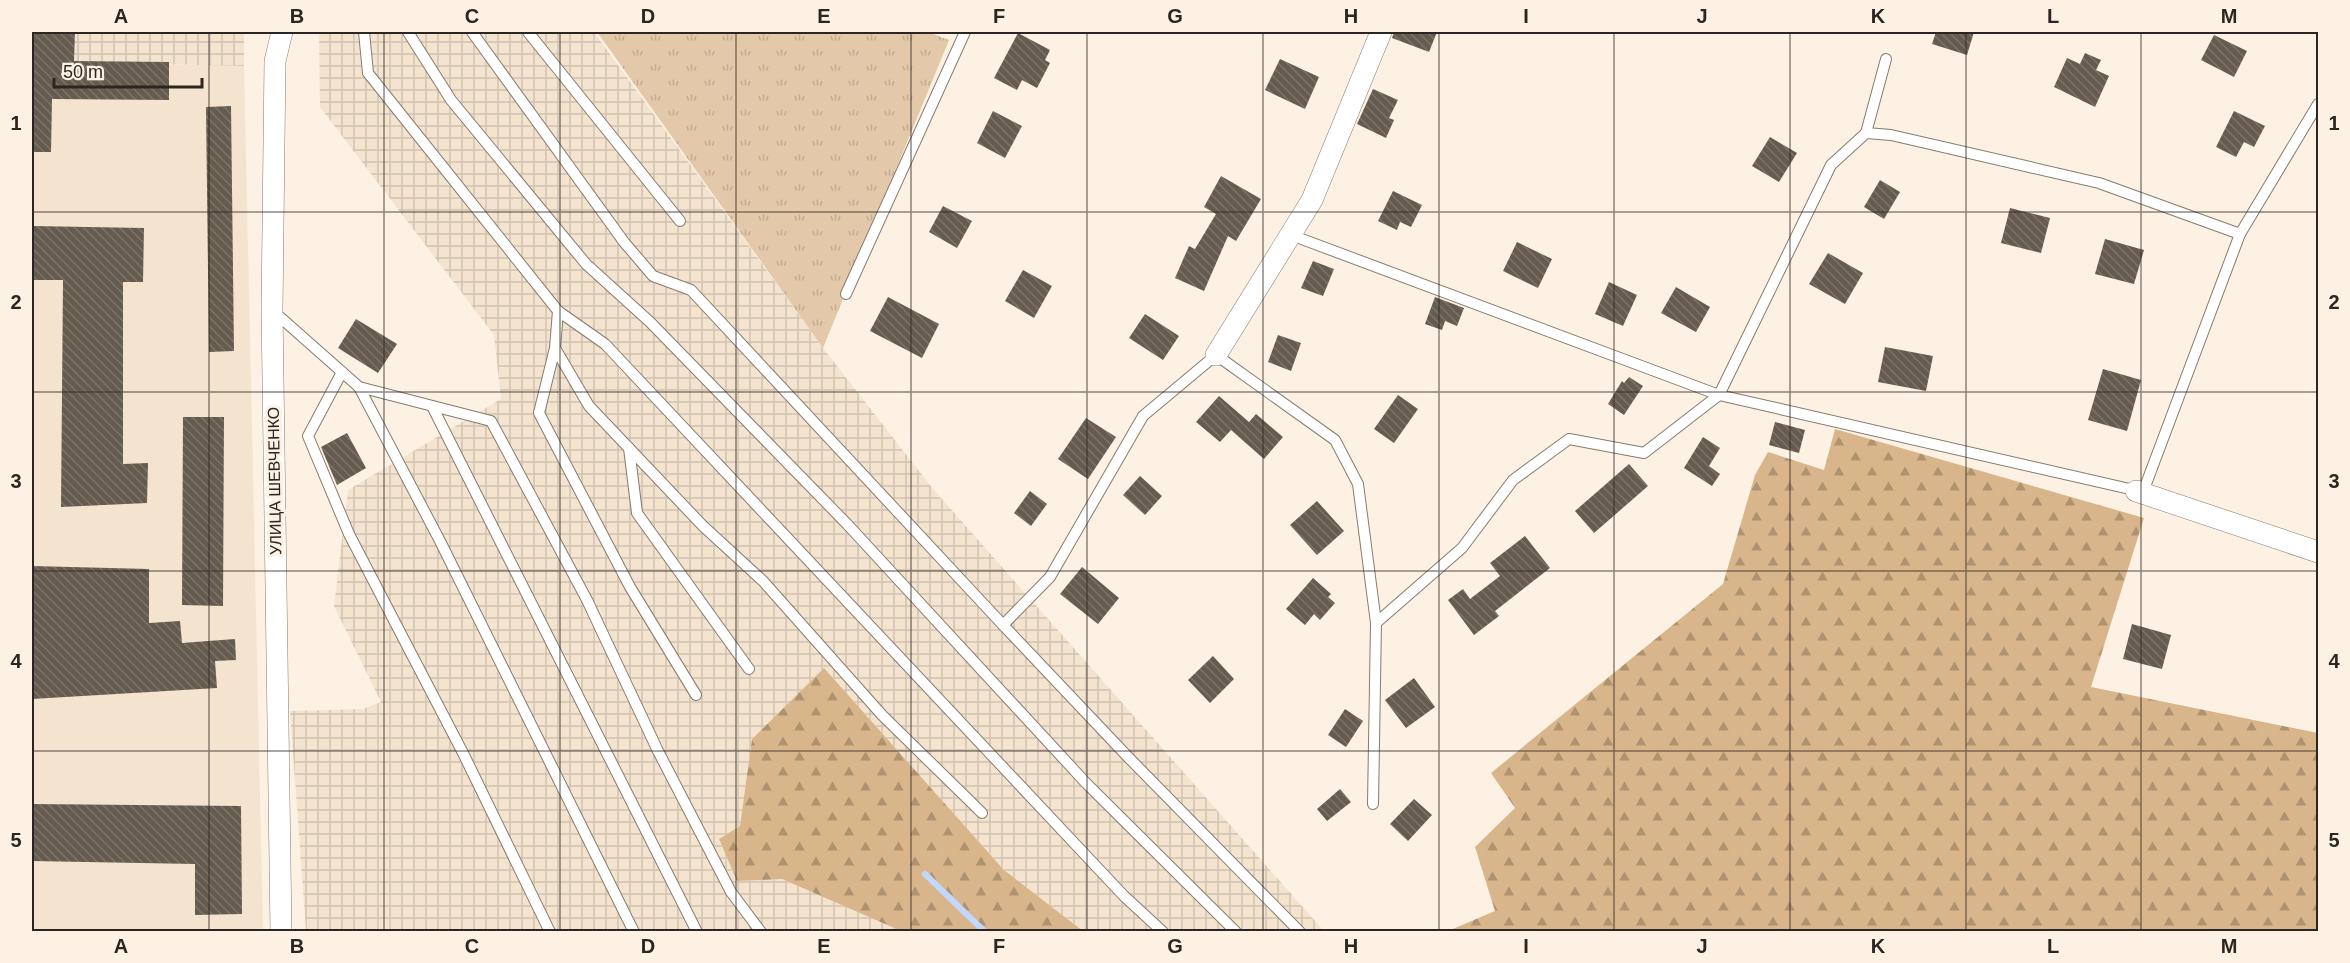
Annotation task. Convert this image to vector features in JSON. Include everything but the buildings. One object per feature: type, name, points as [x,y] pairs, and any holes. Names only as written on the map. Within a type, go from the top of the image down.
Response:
[{"type":"street","name":"УЛИЦА ШЕВЧЕНКО","points":[[281,932],[272,310],[275,61],[282,32]]},
{"type":"street","points":[[1216,355],[1312,201],[1381,32]]},
{"type":"street","points":[[2136,491],[2319,552]]},
{"type":"lane","points":[[364,32],[368,74],[558,311],[605,344],[1124,896],[1163,932]]},
{"type":"lane","points":[[408,32],[451,100],[586,264],[650,322],[831,507],[989,675],[1086,783],[1236,932]]},
{"type":"lane","points":[[472,32],[624,242],[653,276],[691,290],[1128,757],[1300,932]]},
{"type":"lane","points":[[528,32],[680,221]]},
{"type":"lane","points":[[846,294],[965,32]]},
{"type":"lane","points":[[1376,623],[1462,548],[1513,480],[1569,439],[1644,453],[1719,395],[1831,165],[1866,133],[1886,59]]},
{"type":"lane","points":[[1291,235],[1719,395],[2143,492],[2240,234],[2319,104]]},
{"type":"lane","points":[[1866,133],[1891,135],[2100,183],[2240,234]]},
{"type":"lane","points":[[272,310],[359,387],[440,541],[634,932]]},
{"type":"lane","points":[[558,311],[555,348],[539,413],[630,587],[696,695]]},
{"type":"lane","points":[[555,348],[589,406],[703,526],[763,581],[882,715],[982,813]]},
{"type":"lane","points":[[1003,625],[1050,577],[1143,416],[1216,355],[1335,440],[1358,484],[1376,623],[1373,804]]},
{"type":"lane","points":[[342,372],[308,436],[350,534],[464,755],[550,932]]},
{"type":"lane","points":[[359,387],[491,421],[587,600],[658,751],[731,892],[761,932]]},
{"type":"lane","points":[[432,406],[697,932]]},
{"type":"lane","points":[[629,448],[637,513],[748,669]]},
{"type":"shaded area","points":[[32,32],[244,32],[244,66],[32,61]]},
{"type":"shaded area","points":[[319,32],[594,32],[823,348],[933,489],[1324,931],[1083,931],[1004,870],[824,668],[752,739],[740,826],[719,839],[737,881],[782,879],[901,931],[306,931],[290,711],[363,709],[381,702],[334,606],[348,490],[501,399],[494,335],[320,107]]},
{"type":"shaded area","points":[[32,61],[244,66],[263,931],[32,932]]},
{"type":"green space","points":[[597,32],[928,32],[949,40],[823,348]]},
{"type":"green space","points":[[1835,429],[2144,518],[2091,687],[2318,733],[2318,931],[1448,931],[1495,911],[1475,847],[1515,808],[1491,773],[1723,584],[1755,475],[1768,452],[1824,470]]},
{"type":"green space","points":[[824,668],[1004,870],[1083,931],[901,931],[782,879],[737,881],[719,839],[740,826],[752,739]]},
{"type":"waterway","points":[[925,874],[985,932]]}]
